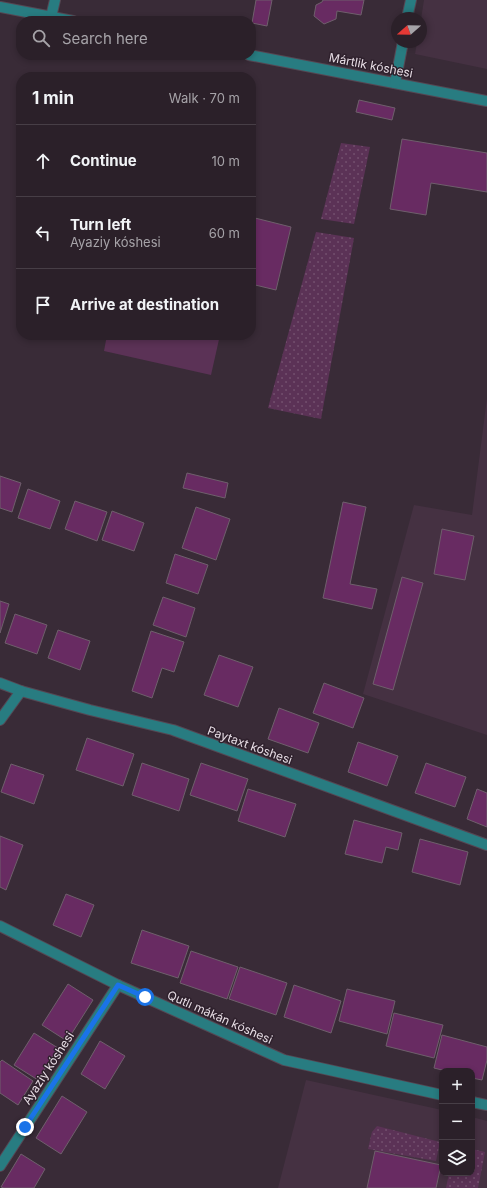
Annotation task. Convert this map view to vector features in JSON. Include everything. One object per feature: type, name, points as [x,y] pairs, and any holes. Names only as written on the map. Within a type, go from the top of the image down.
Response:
[{"type":"street","points":[[51,16],[55,0]]},
{"type":"street","points":[[408,12],[410,0]]},
{"type":"street","points":[[0,7],[46,16]]},
{"type":"street","points":[[395,83],[402,48]]},
{"type":"street","name":"Mártlik kóshesi","points":[[256,56],[487,101]]},
{"type":"street","name":"Paytaxt kóshesi","points":[[0,683],[21,691],[90,710],[173,730],[487,845]]},
{"type":"street","points":[[0,720],[21,691]]},
{"type":"street","name":"Qutlı mákán kóshesi","points":[[0,926],[118,985],[284,1060],[439,1094]]},
{"type":"street","name":"Ayaziy kóshesi","points":[[0,1166],[118,985]]},
{"type":"street","points":[[475,1103],[487,1105]]},
{"type":"shaded area","points":[[424,0],[487,0],[487,69],[415,54],[416,48],[427,48],[427,12],[422,12]]},
{"type":"shaded area","points":[[341,143],[370,147],[354,224],[321,219]]},
{"type":"shaded area","points":[[316,232],[354,238],[321,419],[268,408]]},
{"type":"shaded area","points":[[106,340],[219,340],[211,375],[104,351]]},
{"type":"shaded area","points":[[487,398],[487,735],[363,694],[414,505],[472,515]]},
{"type":"shaded area","points":[[306,1080],[439,1109],[439,1176],[475,1176],[475,1118],[487,1121],[487,1188],[278,1188]]},
{"type":"shaded area","points":[[377,1126],[439,1142],[436,1161],[368,1149],[372,1132]]},
{"type":"shaded area","points":[[475,1150],[485,1152],[478,1188],[446,1188],[448,1176],[475,1176]]},
{"type":"building","points":[[256,0],[272,0],[267,26],[256,24],[256,16],[253,16]]},
{"type":"building","points":[[323,0],[364,0],[361,15],[337,11],[336,19],[324,24],[314,16],[316,5]]},
{"type":"building","points":[[359,100],[395,108],[392,120],[356,112]]},
{"type":"building","points":[[402,139],[487,153],[487,192],[431,183],[426,215],[390,209]]},
{"type":"building","points":[[256,218],[291,227],[276,290],[256,285]]},
{"type":"building","points":[[187,473],[228,483],[225,498],[183,488]]},
{"type":"building","points":[[0,476],[21,483],[12,512],[0,508]]},
{"type":"building","points":[[28,489],[60,501],[50,529],[18,518]]},
{"type":"building","points":[[75,501],[107,512],[97,541],[65,529]]},
{"type":"building","points":[[343,502],[366,507],[350,584],[377,589],[372,609],[323,598]]},
{"type":"building","points":[[196,507],[230,519],[216,560],[182,548]]},
{"type":"building","points":[[112,511],[144,523],[134,551],[102,540]]},
{"type":"building","points":[[442,529],[474,536],[465,580],[434,574]]},
{"type":"building","points":[[175,554],[208,565],[198,594],[166,583]]},
{"type":"building","points":[[402,577],[423,583],[393,690],[373,684]]},
{"type":"building","points":[[163,597],[195,608],[186,637],[153,625]]},
{"type":"building","points":[[0,601],[9,604],[0,633]]},
{"type":"building","points":[[15,614],[47,625],[37,654],[5,643]]},
{"type":"building","points":[[58,630],[90,641],[80,670],[48,658]]},
{"type":"building","points":[[151,631],[184,642],[174,672],[162,668],[152,698],[132,691]]},
{"type":"building","points":[[219,655],[253,667],[238,707],[204,695]]},
{"type":"building","points":[[324,683],[364,698],[353,728],[313,713]]},
{"type":"building","points":[[279,708],[319,723],[308,753],[268,739]]},
{"type":"building","points":[[87,738],[134,754],[123,786],[76,770]]},
{"type":"building","points":[[358,742],[398,756],[387,786],[348,772]]},
{"type":"building","points":[[142,763],[189,779],[179,811],[132,795]]},
{"type":"building","points":[[201,763],[248,779],[237,811],[190,795]]},
{"type":"building","points":[[426,763],[466,777],[455,807],[415,793]]},
{"type":"building","points":[[11,764],[44,775],[34,804],[1,792]]},
{"type":"building","points":[[248,789],[296,804],[285,837],[238,821]]},
{"type":"building","points":[[477,789],[487,793],[487,827],[467,819]]},
{"type":"building","points":[[354,820],[402,833],[398,850],[386,847],[382,863],[345,854]]},
{"type":"building","points":[[0,836],[23,845],[6,890],[0,887]]},
{"type":"building","points":[[420,839],[468,852],[460,885],[412,872]]},
{"type":"building","points":[[66,894],[94,905],[81,937],[53,925]]},
{"type":"building","points":[[142,930],[189,946],[178,978],[131,963]]},
{"type":"building","points":[[191,951],[238,967],[227,999],[180,983]]},
{"type":"building","points":[[240,967],[287,983],[276,1015],[229,999]]},
{"type":"building","points":[[68,984],[93,1000],[67,1041],[42,1025]]},
{"type":"building","points":[[294,985],[341,1001],[331,1033],[284,1017]]},
{"type":"building","points":[[347,989],[395,1001],[387,1034],[339,1021]]},
{"type":"building","points":[[394,1013],[443,1025],[434,1058],[386,1046]]},
{"type":"building","points":[[34,1033],[58,1048],[38,1080],[14,1065]]},
{"type":"building","points":[[442,1035],[487,1047],[487,1060],[482,1080],[475,1079],[475,1068],[439,1068],[439,1069],[434,1068]]},
{"type":"building","points":[[100,1041],[125,1056],[105,1089],[81,1074]]},
{"type":"building","points":[[2,1060],[33,1081],[18,1105],[0,1093],[0,1062]]},
{"type":"building","points":[[62,1096],[87,1112],[61,1154],[36,1138]]},
{"type":"building","points":[[375,1151],[439,1165],[439,1174],[436,1188],[367,1188]]},
{"type":"building","points":[[21,1154],[45,1169],[34,1188],[1,1187]]},
{"type":"route","points":[[25,1127],[118,985],[145,997]]}]
